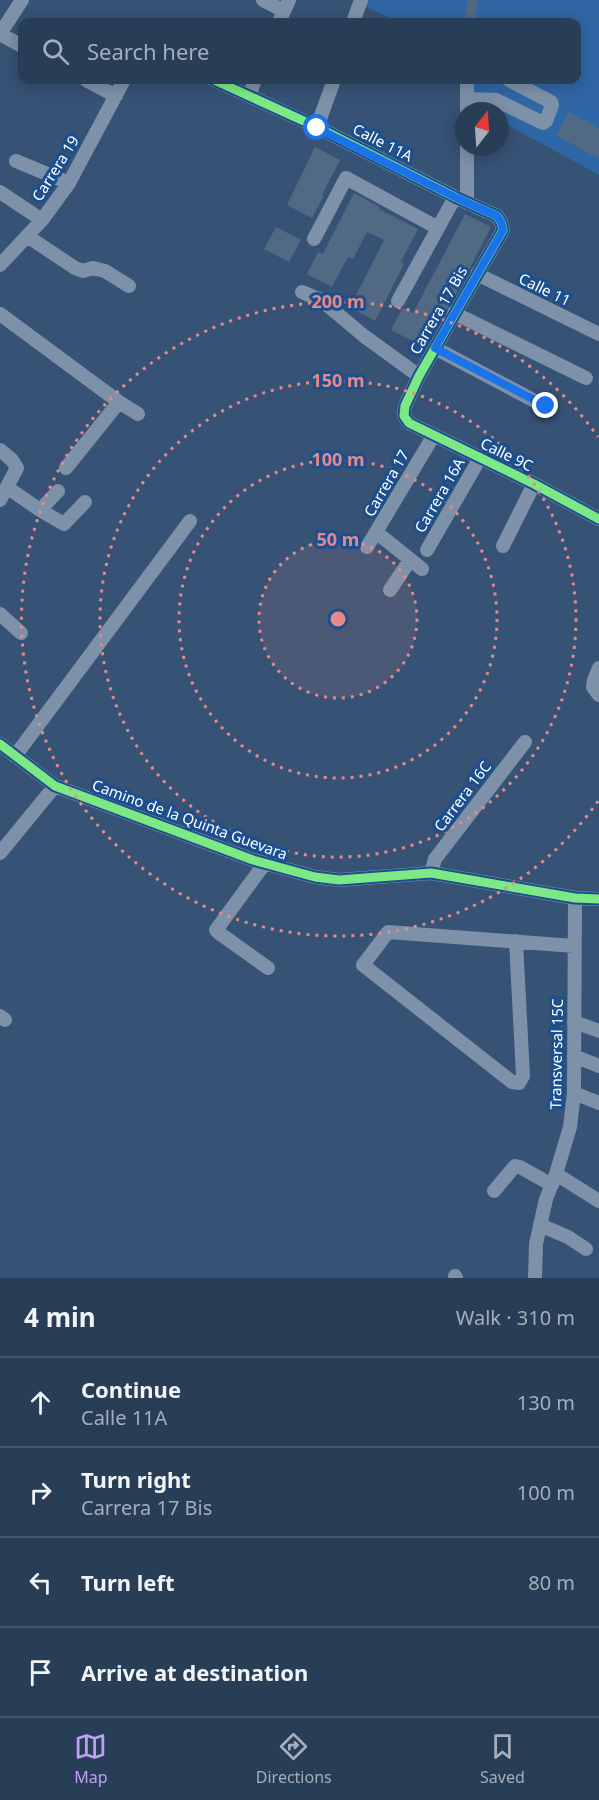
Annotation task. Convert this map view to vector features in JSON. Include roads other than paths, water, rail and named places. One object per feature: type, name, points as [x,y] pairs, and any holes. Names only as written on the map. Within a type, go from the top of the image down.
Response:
[{"type":"street","points":[[18,44],[0,34],[22,0]]},
{"type":"street","points":[[263,0],[284,11]]},
{"type":"street","points":[[354,18],[361,0]]},
{"type":"street","points":[[94,84],[116,96]]},
{"type":"street","name":"Carrera 19","points":[[0,264],[42,220],[69,183],[122,84]]},
{"type":"street","name":"Calle 11A","points":[[223,84],[497,216],[501,222]]},
{"type":"street","points":[[249,96],[254,84]]},
{"type":"street","points":[[317,128],[333,84]]},
{"type":"street","points":[[467,84],[467,102]]},
{"type":"street","points":[[509,106],[543,123],[546,122],[552,105],[551,102],[516,84]]},
{"type":"street","points":[[484,102],[496,100],[500,102]]},
{"type":"street","points":[[398,302],[438,228],[461,200],[466,156]]},
{"type":"street","points":[[16,161],[69,183]]},
{"type":"street","points":[[314,239],[346,178],[438,228]]},
{"type":"street","points":[[0,192],[42,220]]},
{"type":"street","name":"Carrera 17 Bis","points":[[404,416],[405,406],[419,376],[503,230],[501,222]]},
{"type":"street","points":[[27,236],[75,268],[83,271],[93,268],[105,271],[129,286]]},
{"type":"street","name":"Calle 11","points":[[477,274],[599,334]]},
{"type":"street","points":[[302,292],[321,300],[364,336],[419,376]]},
{"type":"street","points":[[454,313],[586,378]]},
{"type":"street","points":[[0,314],[138,414]]},
{"type":"street","points":[[435,348],[546,406]]},
{"type":"street","points":[[66,468],[119,402]]},
{"type":"street","name":"Calle 9C","points":[[404,416],[410,423],[599,519]]},
{"type":"street","name":"Carrera 17","points":[[368,547],[434,435]]},
{"type":"street","points":[[0,450],[12,460],[17,468],[4,494],[64,524],[85,502]]},
{"type":"street","name":"Carrera 16A","points":[[427,550],[480,458]]},
{"type":"street","points":[[503,546],[534,484]]},
{"type":"street","points":[[40,510],[58,491]]},
{"type":"street","points":[[15,756],[190,521]]},
{"type":"street","points":[[376,532],[416,564],[390,590]]},
{"type":"street","points":[[0,614],[21,633]]},
{"type":"street","points":[[596,691],[599,668]]},
{"type":"street","name":"Carrera 16C","points":[[431,873],[435,859],[525,742]]},
{"type":"street","name":"Camino de la Quinta Guevara","points":[[0,744],[55,786],[265,863],[315,877],[339,880],[431,873],[575,898],[599,899]]},
{"type":"street","points":[[0,853],[55,786]]},
{"type":"street","points":[[265,863],[216,930],[268,968]]},
{"type":"street","name":"Transversal 15C","points":[[538,1276],[536,1244],[546,1199],[570,1126],[574,1093],[574,1022],[569,945],[575,898]]},
{"type":"street","points":[[516,941],[523,1076],[519,1083],[512,1082],[363,965],[388,932],[516,941],[569,945]]},
{"type":"street","points":[[574,1022],[599,1031]]},
{"type":"street","points":[[574,1056],[599,1066]]},
{"type":"street","points":[[574,1093],[599,1103]]},
{"type":"street","points":[[494,1191],[515,1166],[554,1180],[599,1202]]},
{"type":"street","points":[[540,1225],[568,1237],[586,1249]]}]
